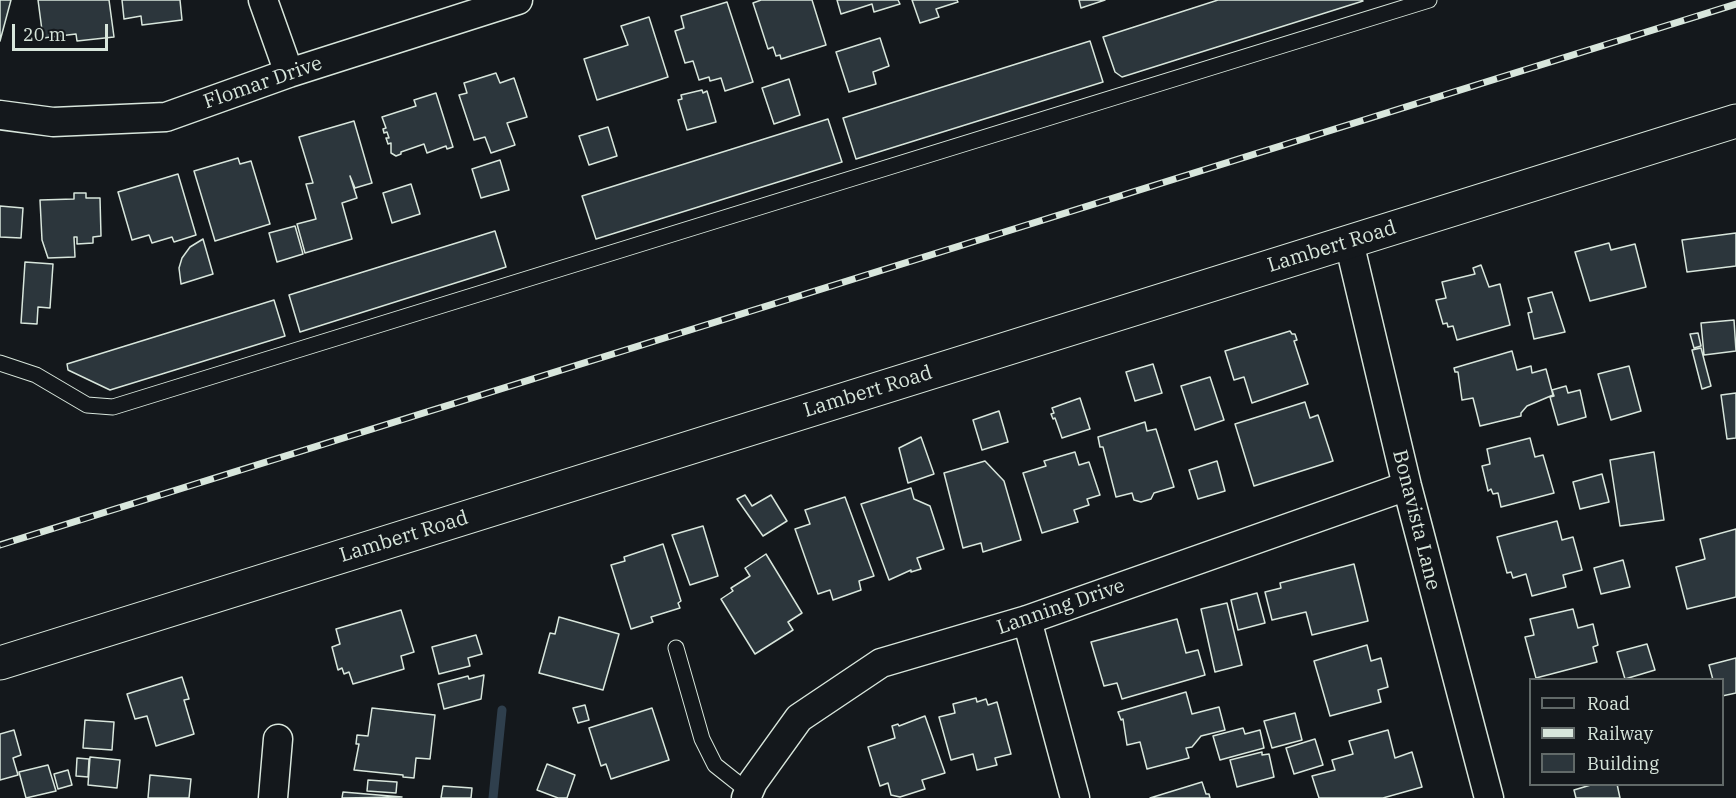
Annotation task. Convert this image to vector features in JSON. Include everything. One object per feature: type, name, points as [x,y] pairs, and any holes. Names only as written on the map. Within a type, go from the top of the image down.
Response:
[{"type":"main road","name":"Lambert Road","points":[[0,663],[1736,121]]},
{"type":"street","points":[[263,0],[289,73]]},
{"type":"street","name":"Flomar Drive","points":[[0,116],[53,122],[166,117],[289,73],[518,0]]},
{"type":"street","name":"Bonavista Lane","points":[[1349,242],[1407,486],[1490,798]]},
{"type":"street","name":"Lanning Drive","points":[[749,791],[799,718],[880,663],[1027,620],[1407,486]]},
{"type":"street","points":[[1027,620],[1075,798]]},
{"type":"street","points":[[273,798],[278,739]]},
{"type":"lane","points":[[0,363],[36,375],[87,405],[113,407],[1429,0]]},
{"type":"lane","points":[[676,648],[706,748],[715,765],[749,791]]},
{"type":"building","points":[[0,0],[11,0],[0,41]]},
{"type":"building","points":[[38,0],[109,0],[114,37],[77,41],[76,34],[43,38]]},
{"type":"building","points":[[122,0],[180,0],[182,20],[142,25],[141,16],[124,19]]},
{"type":"building","points":[[761,0],[812,0],[826,45],[781,59],[780,55],[776,56],[773,47],[768,49],[753,3]]},
{"type":"building","points":[[837,0],[898,0],[900,4],[874,12],[872,4],[841,14]]},
{"type":"building","points":[[912,0],[957,0],[958,2],[936,9],[939,17],[920,23]]},
{"type":"building","points":[[1079,0],[1105,0],[1081,8]]},
{"type":"building","points":[[1218,0],[1363,1],[1122,77],[1115,72],[1103,37]]},
{"type":"building","points":[[727,2],[753,82],[725,91],[721,78],[710,81],[709,77],[699,80],[693,61],[685,63],[675,31],[684,28],[681,16]]},
{"type":"building","points":[[649,17],[668,77],[597,100],[584,59],[628,45],[621,26]]},
{"type":"building","points":[[880,38],[889,66],[873,72],[876,84],[849,92],[836,52]]},
{"type":"building","points":[[1090,41],[1103,82],[856,159],[843,118]]},
{"type":"building","points":[[496,73],[500,83],[514,78],[527,117],[507,123],[515,145],[491,153],[485,137],[474,140],[459,95],[467,93],[464,83]]},
{"type":"building","points":[[789,79],[800,115],[774,124],[762,88]]},
{"type":"building","points":[[702,90],[703,93],[707,91],[716,122],[687,130],[678,100],[682,99],[681,95]]},
{"type":"building","points":[[436,93],[453,147],[447,149],[446,146],[427,153],[424,144],[396,156],[391,153],[391,143],[388,144],[387,132],[384,133],[383,129],[386,128],[382,117],[416,106],[414,100]]},
{"type":"building","points":[[828,119],[842,162],[596,239],[582,196]]},
{"type":"building","points":[[354,121],[372,183],[355,188],[350,176],[357,198],[342,203],[352,239],[305,253],[297,224],[316,219],[306,184],[313,183],[299,137]]},
{"type":"building","points":[[608,127],[617,156],[589,165],[579,136]]},
{"type":"building","points":[[238,158],[240,164],[251,161],[270,224],[215,241],[194,171]]},
{"type":"building","points":[[500,160],[509,190],[481,198],[472,169]]},
{"type":"building","points":[[178,174],[196,235],[174,242],[172,237],[152,243],[149,235],[132,240],[118,192]]},
{"type":"building","points":[[411,184],[420,214],[392,223],[383,193]]},
{"type":"building","points":[[74,193],[86,193],[86,198],[100,198],[101,236],[93,237],[93,243],[77,244],[77,237],[74,237],[75,257],[48,258],[42,240],[40,200],[74,199]]},
{"type":"building","points":[[0,206],[23,208],[21,238],[0,237]]},
{"type":"building","points":[[295,226],[303,254],[277,262],[269,233]]},
{"type":"building","points":[[495,231],[506,267],[300,332],[289,295]]},
{"type":"building","points":[[1736,233],[1736,266],[1687,272],[1682,240]]},
{"type":"building","points":[[203,239],[213,274],[181,284],[179,268],[182,258],[190,247]]},
{"type":"building","points":[[1609,243],[1611,250],[1635,244],[1646,287],[1590,301],[1575,252]]},
{"type":"building","points":[[25,262],[53,264],[50,308],[38,307],[37,324],[21,323]]},
{"type":"building","points":[[1481,265],[1489,287],[1500,284],[1510,325],[1457,340],[1453,326],[1448,327],[1447,323],[1443,324],[1436,300],[1446,298],[1442,282],[1475,274],[1473,268]]},
{"type":"building","points":[[1552,292],[1565,332],[1534,339],[1528,313],[1532,312],[1528,298]]},
{"type":"building","points":[[274,300],[285,336],[110,390],[68,370],[67,364]]},
{"type":"building","points":[[1734,320],[1736,351],[1704,355],[1701,323]]},
{"type":"building","points":[[1290,331],[1295,334],[1297,340],[1294,341],[1308,384],[1252,403],[1244,377],[1234,380],[1225,351]]},
{"type":"building","points":[[1698,333],[1701,346],[1694,348],[1690,334]]},
{"type":"building","points":[[1701,348],[1711,386],[1702,389],[1692,350]]},
{"type":"building","points":[[1512,351],[1517,370],[1531,366],[1532,373],[1546,369],[1553,395],[1527,406],[1521,416],[1480,426],[1473,398],[1462,400],[1458,372],[1455,372],[1454,368]]},
{"type":"building","points":[[1153,364],[1162,393],[1135,401],[1126,372]]},
{"type":"building","points":[[1629,366],[1641,411],[1611,420],[1598,374]]},
{"type":"building","points":[[1210,377],[1224,420],[1195,430],[1181,386]]},
{"type":"building","points":[[1566,386],[1568,393],[1580,390],[1586,417],[1558,425],[1550,397],[1554,396],[1552,390]]},
{"type":"building","points":[[1736,393],[1736,438],[1727,439],[1721,395]]},
{"type":"building","points":[[1080,398],[1090,429],[1062,438],[1055,418],[1053,419],[1051,414],[1054,413],[1052,408]]},
{"type":"building","points":[[1305,402],[1310,418],[1318,415],[1333,461],[1254,486],[1235,424]]},
{"type":"building","points":[[999,411],[1008,442],[982,450],[973,420]]},
{"type":"building","points":[[1145,422],[1147,431],[1156,429],[1174,487],[1154,493],[1151,499],[1141,502],[1134,500],[1132,493],[1116,497],[1103,447],[1100,447],[1098,437]]},
{"type":"building","points":[[921,437],[934,474],[908,483],[899,448]]},
{"type":"building","points":[[1530,438],[1535,457],[1543,455],[1554,493],[1501,507],[1498,493],[1493,494],[1491,489],[1488,491],[1482,466],[1490,464],[1487,449]]},
{"type":"building","points":[[1075,452],[1079,465],[1089,462],[1100,495],[1087,499],[1089,505],[1074,510],[1078,522],[1042,533],[1023,473],[1046,466],[1044,461]]},
{"type":"building","points":[[1654,452],[1664,520],[1620,526],[1610,460]]},
{"type":"building","points":[[985,461],[1004,481],[1021,540],[983,552],[981,543],[963,548],[944,473]]},
{"type":"building","points":[[1217,461],[1225,491],[1198,499],[1189,470]]},
{"type":"building","points":[[1602,474],[1609,502],[1580,509],[1573,482]]},
{"type":"building","points":[[911,488],[914,499],[930,506],[944,549],[917,558],[921,569],[911,572],[911,570],[889,580],[861,504]]},
{"type":"building","points":[[745,495],[752,506],[771,495],[787,521],[763,536],[737,499]]},
{"type":"building","points":[[845,497],[874,576],[859,581],[861,590],[833,600],[830,590],[818,594],[795,529],[810,524],[805,510]]},
{"type":"building","points":[[1557,521],[1562,540],[1573,537],[1582,570],[1563,575],[1566,587],[1532,596],[1526,574],[1513,578],[1511,572],[1507,573],[1497,537]]},
{"type":"building","points":[[703,526],[718,576],[690,585],[672,535]]},
{"type":"building","points":[[1736,529],[1736,597],[1687,609],[1676,567],[1705,559],[1700,539]]},
{"type":"building","points":[[663,544],[681,601],[678,603],[680,608],[651,617],[653,622],[631,629],[611,565],[625,561],[624,557]]},
{"type":"building","points":[[766,554],[802,613],[788,622],[793,630],[755,654],[721,599],[733,591],[731,588],[750,576],[745,568]]},
{"type":"building","points":[[1623,560],[1630,587],[1601,594],[1594,568]]},
{"type":"building","points":[[1354,564],[1368,621],[1312,635],[1306,612],[1272,620],[1265,592],[1281,588],[1280,583]]},
{"type":"building","points":[[1257,593],[1265,623],[1238,630],[1231,600]]},
{"type":"building","points":[[1227,603],[1242,665],[1215,672],[1201,609]]},
{"type":"building","points":[[1573,609],[1578,628],[1593,624],[1598,645],[1593,647],[1597,662],[1536,678],[1525,637],[1534,635],[1530,619]]},
{"type":"building","points":[[401,610],[414,652],[401,656],[404,669],[353,684],[349,672],[344,674],[342,668],[338,670],[332,647],[340,644],[336,629]]},
{"type":"building","points":[[559,617],[619,634],[603,690],[539,673],[550,633],[555,634]]},
{"type":"building","points":[[1177,619],[1186,653],[1198,650],[1205,675],[1122,699],[1117,683],[1104,686],[1091,642]]},
{"type":"building","points":[[476,635],[482,654],[468,658],[470,666],[439,674],[432,647]]},
{"type":"building","points":[[1647,644],[1655,670],[1625,678],[1617,652]]},
{"type":"building","points":[[1367,645],[1371,661],[1381,658],[1388,687],[1378,690],[1381,702],[1330,716],[1314,661]]},
{"type":"building","points":[[1736,658],[1736,693],[1724,696],[1724,678],[1712,678],[1709,665]]},
{"type":"building","points":[[484,675],[481,699],[444,709],[438,684],[468,676],[469,679]]},
{"type":"building","points":[[182,677],[189,699],[184,700],[194,734],[156,746],[147,716],[135,719],[127,694]]},
{"type":"building","points":[[1186,692],[1192,714],[1219,707],[1225,730],[1201,736],[1192,747],[1186,748],[1189,758],[1147,769],[1140,742],[1127,745],[1123,719],[1121,720],[1118,712]]},
{"type":"building","points":[[976,698],[977,702],[986,699],[988,705],[997,702],[1011,754],[995,758],[997,765],[977,770],[973,754],[951,760],[939,717],[955,713],[953,704]]},
{"type":"building","points":[[585,705],[589,720],[578,723],[573,708]]},
{"type":"building","points":[[372,708],[435,715],[430,759],[416,758],[414,778],[354,770],[359,744],[356,744],[357,735],[368,736]]},
{"type":"building","points":[[652,708],[669,760],[611,779],[606,764],[601,766],[589,728]]},
{"type":"building","points":[[1295,713],[1302,740],[1272,748],[1264,721]]},
{"type":"building","points":[[925,716],[945,773],[922,780],[925,789],[900,797],[891,795],[888,783],[880,786],[868,747],[895,738],[892,726],[898,724],[899,726]]},
{"type":"building","points":[[85,720],[114,722],[112,750],[83,748]]},
{"type":"building","points":[[1243,728],[1245,734],[1260,730],[1264,748],[1220,760],[1213,736]]},
{"type":"building","points":[[14,730],[21,755],[13,758],[18,775],[0,780],[0,734]]},
{"type":"building","points":[[1388,730],[1395,758],[1412,752],[1422,787],[1383,798],[1319,798],[1312,776],[1335,770],[1332,760],[1353,754],[1349,741]]},
{"type":"building","points":[[1315,739],[1323,765],[1294,774],[1286,748]]},
{"type":"building","points":[[1262,752],[1262,755],[1269,754],[1274,777],[1237,787],[1230,760]]},
{"type":"building","points":[[90,757],[120,760],[117,788],[88,785]]},
{"type":"building","points":[[77,758],[89,759],[88,777],[76,776]]},
{"type":"building","points":[[547,764],[575,775],[567,798],[558,798],[537,790]]},
{"type":"building","points":[[48,765],[56,791],[26,798],[19,772]]},
{"type":"building","points":[[68,770],[72,785],[58,789],[54,774]]},
{"type":"building","points":[[150,775],[191,779],[189,798],[148,798]]},
{"type":"building","points":[[368,780],[397,782],[396,793],[367,791]]},
{"type":"building","points":[[1202,782],[1210,798],[1150,798]]},
{"type":"building","points":[[443,786],[472,788],[471,798],[441,798]]},
{"type":"building","points":[[1587,786],[1617,786],[1620,798],[1576,798],[1574,790]]},
{"type":"building","points":[[343,792],[402,797],[342,798]]},
{"type":"waterway","points":[[493,798],[502,710]]},
{"type":"railway","points":[[0,545],[1736,4]]}]
